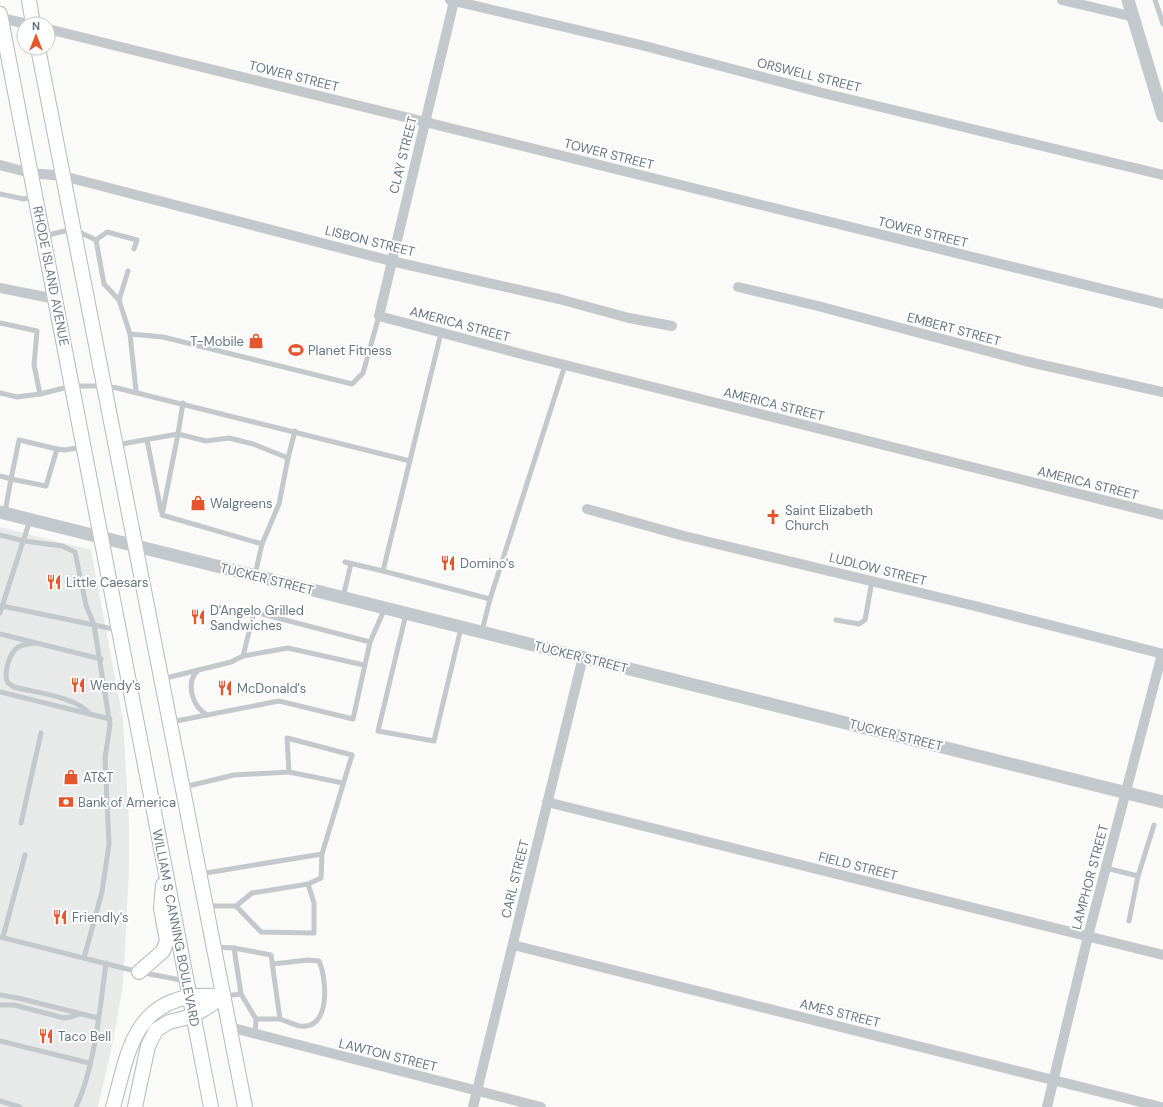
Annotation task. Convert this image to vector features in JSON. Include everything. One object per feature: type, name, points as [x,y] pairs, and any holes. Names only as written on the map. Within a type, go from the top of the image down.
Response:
[{"type":"main road","points":[[29,0],[32,16]]},
{"type":"main road","name":"RHODE ISLAND AVENUE","points":[[0,17],[102,537]]},
{"type":"main road","points":[[40,56],[245,1107]]},
{"type":"main road","name":"WILLIAM S CANNING BOULEVARD","points":[[102,537],[118,630],[211,1107]]},
{"type":"main road","points":[[139,972],[163,951],[167,941],[161,908],[164,864]]},
{"type":"main road","points":[[113,1107],[133,1041],[139,1027],[149,1016],[165,1004],[190,997],[223,996]]},
{"type":"main road","points":[[135,1107],[148,1046],[160,1027],[169,1022],[193,1016],[223,996]]},
{"type":"street","points":[[1062,0],[1134,18]]},
{"type":"street","points":[[1128,0],[1160,96],[1163,116]]},
{"type":"street","name":"CLAY STREET","points":[[378,316],[425,122],[452,1]]},
{"type":"street","name":"ORSWELL STREET","points":[[452,1],[641,45],[822,93],[1163,175]]},
{"type":"street","points":[[0,17],[16,21]]},
{"type":"street","name":"TOWER STREET","points":[[56,31],[1163,304]]},
{"type":"street","name":"LISBON STREET","points":[[0,165],[31,173],[63,176],[391,261],[558,299],[629,318],[672,326]]},
{"type":"street","name":"EMBERT STREET","points":[[738,287],[818,306],[1025,361],[1163,392]]},
{"type":"street","points":[[0,288],[55,299]]},
{"type":"street","name":"AMERICA STREET","points":[[378,316],[565,365],[1163,515]]},
{"type":"street","name":"LUDLOW STREET","points":[[587,510],[1162,654]]},
{"type":"street","name":"TUCKER STREET","points":[[2,512],[1163,802]]},
{"type":"street","name":"LAMPHOR STREET","points":[[1047,1107],[1088,936],[1162,654]]},
{"type":"street","name":"CARL STREET","points":[[473,1107],[583,657]]},
{"type":"street","name":"FIELD STREET","points":[[547,802],[1163,955]]},
{"type":"street","name":"AMES STREET","points":[[513,945],[1161,1107]]},
{"type":"street","name":"LAWTON STREET","points":[[229,1027],[541,1107]]},
{"type":"lane","points":[[1155,0],[1163,24]]},
{"type":"lane","points":[[0,194],[24,199],[36,196]]},
{"type":"lane","points":[[43,236],[73,229],[96,240]]},
{"type":"lane","points":[[96,240],[107,232],[137,240],[134,249]]},
{"type":"lane","points":[[96,240],[104,284],[119,300],[130,334],[136,391]]},
{"type":"lane","points":[[119,300],[128,271]]},
{"type":"lane","points":[[130,334],[163,337],[352,384],[363,373],[378,316]]},
{"type":"lane","points":[[0,323],[37,331],[34,365],[40,394]]},
{"type":"lane","points":[[383,571],[441,333]]},
{"type":"lane","points":[[482,632],[490,599],[565,365]]},
{"type":"lane","points":[[0,393],[17,397],[40,394],[72,386],[104,386],[136,391],[410,461]]},
{"type":"lane","points":[[162,515],[183,403]]},
{"type":"lane","points":[[255,576],[262,544],[279,504],[294,431]]},
{"type":"lane","points":[[115,446],[178,434],[206,441],[229,438],[253,444],[288,458]]},
{"type":"lane","points":[[2,512],[19,440],[66,450],[84,446]]},
{"type":"lane","points":[[147,440],[162,515]]},
{"type":"lane","points":[[0,476],[46,486],[57,449]]},
{"type":"lane","points":[[162,515],[262,544]]},
{"type":"lane","points":[[0,613],[30,519]]},
{"type":"lane","points":[[0,535],[24,541],[62,546],[74,552],[86,606],[94,624],[101,659],[110,719],[104,758],[108,834],[107,868],[84,958]]},
{"type":"lane","points":[[345,562],[490,599]]},
{"type":"lane","points":[[343,598],[351,564]]},
{"type":"lane","points":[[836,620],[859,624],[865,620],[872,581]]},
{"type":"lane","points":[[2,606],[118,630]]},
{"type":"lane","points":[[170,722],[279,701],[353,719],[370,642],[385,608]]},
{"type":"lane","points":[[243,656],[254,612],[370,642]]},
{"type":"lane","points":[[407,614],[378,731],[434,741],[462,627]]},
{"type":"lane","points":[[0,634],[101,659]]},
{"type":"lane","points":[[35,642],[22,645],[14,651],[6,675],[8,683],[14,687],[73,702],[82,706],[90,714]]},
{"type":"lane","points":[[162,679],[231,662],[243,656],[288,648],[296,648],[364,665]]},
{"type":"lane","points":[[198,669],[193,674],[191,685],[195,705],[200,711],[207,715]]},
{"type":"lane","points":[[0,692],[110,719]]},
{"type":"lane","points":[[21,823],[42,733]]},
{"type":"lane","points":[[206,906],[236,906],[252,893],[308,884],[321,878],[322,854],[352,755],[287,738],[289,772]]},
{"type":"lane","points":[[183,788],[234,775],[289,772],[343,783]]},
{"type":"lane","points":[[1129,920],[1138,876],[1154,824]]},
{"type":"lane","points":[[200,874],[322,854]]},
{"type":"lane","points":[[25,855],[1,937],[139,972],[186,981]]},
{"type":"lane","points":[[1106,868],[1138,876]]},
{"type":"lane","points":[[236,906],[261,932],[314,933],[314,903],[308,884]]},
{"type":"lane","points":[[214,947],[234,948],[272,955],[280,1019]]},
{"type":"lane","points":[[234,948],[240,994],[256,1019],[255,1034]]},
{"type":"lane","points":[[256,1019],[280,1019],[300,1026],[311,1025],[321,1016],[326,993],[324,971],[320,961],[308,960],[273,964]]},
{"type":"lane","points":[[76,1107],[82,1093],[89,1063],[98,1018],[106,963]]},
{"type":"lane","points":[[223,996],[240,994]]},
{"type":"lane","points":[[0,995],[98,1018]]},
{"type":"lane","points":[[0,1005],[14,1006],[64,1018],[80,1014]]},
{"type":"lane","points":[[0,1041],[89,1063]]},
{"type":"lane","points":[[0,1102],[20,1107]]},
{"type":"shaded area","points":[[0,527],[91,550],[123,720],[129,824],[129,869],[123,985],[113,1042],[98,1107],[0,1107]]},
{"type":"place","name":"T-Mobile","points":[[256,341]]},
{"type":"place","name":"Planet Fitness","points":[[296,350]]},
{"type":"place","name":"Walgreens","points":[[198,503]]},
{"type":"place","name":"Saint Elizabeth Church","points":[[773,517]]},
{"type":"place","name":"Domino's","points":[[448,563]]},
{"type":"place","name":"Little Caesars","points":[[54,582]]},
{"type":"place","name":"D'Angelo Grilled Sandwiches","points":[[198,617]]},
{"type":"place","name":"Wendy's","points":[[78,685]]},
{"type":"place","name":"McDonald's","points":[[225,688]]},
{"type":"place","name":"AT&T","points":[[71,777]]},
{"type":"place","name":"Bank of America","points":[[66,802]]},
{"type":"place","name":"Friendly's","points":[[60,917]]},
{"type":"place","name":"Taco Bell","points":[[46,1036]]}]
